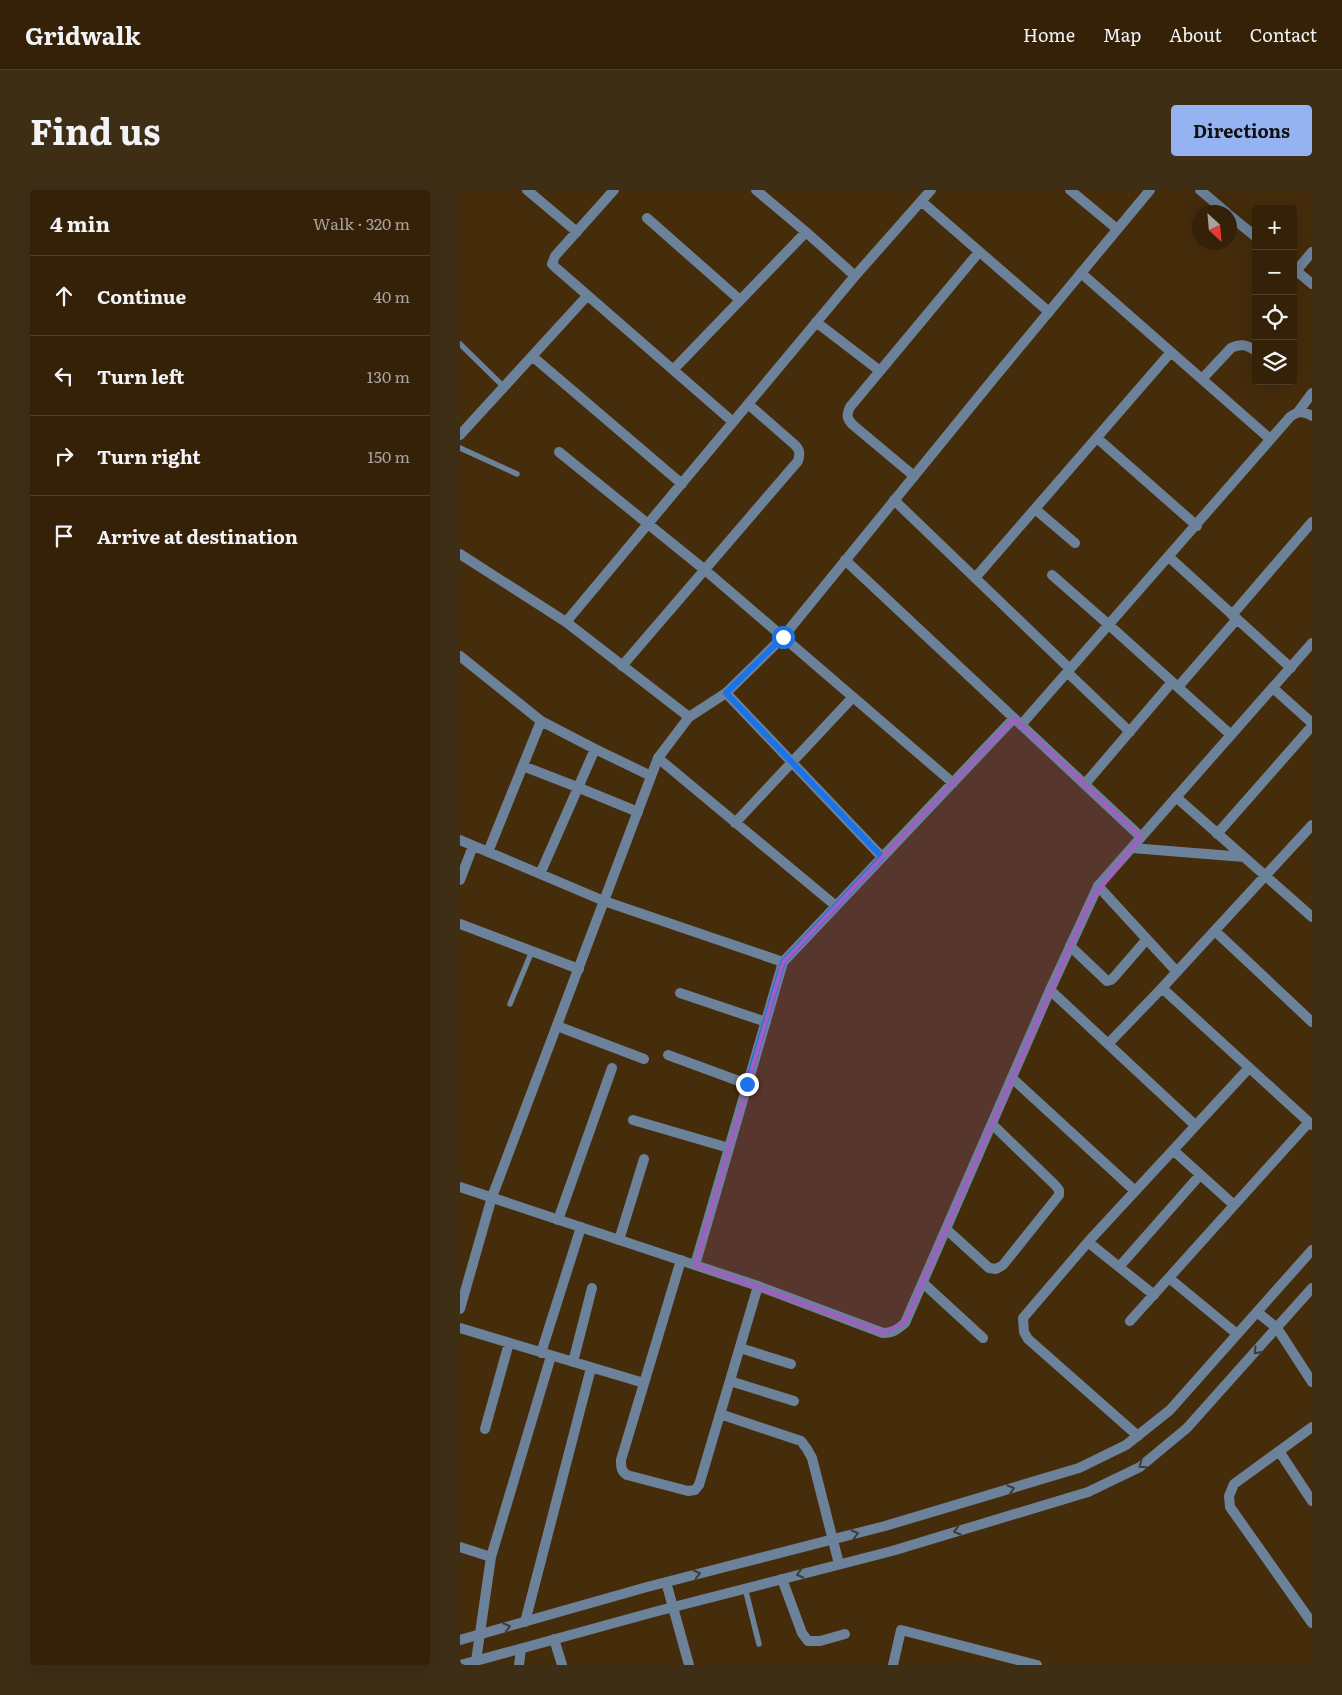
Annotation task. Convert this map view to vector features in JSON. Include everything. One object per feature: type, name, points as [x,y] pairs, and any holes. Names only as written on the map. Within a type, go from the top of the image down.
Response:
[{"type":"street","points":[[527,190],[576,232]]},
{"type":"street","points":[[614,190],[555,256],[552,264],[733,422]]},
{"type":"street","points":[[756,190],[855,276]]},
{"type":"street","points":[[566,622],[816,322],[930,190]]},
{"type":"street","points":[[1070,190],[1117,229]]},
{"type":"street","points":[[460,1309],[492,1198],[658,758],[689,717],[726,693],[783,637],[1150,190]]},
{"type":"street","points":[[1200,190],[1218,205]]},
{"type":"street","points":[[921,201],[1049,312]]},
{"type":"street","points":[[647,218],[740,300]]},
{"type":"street","points":[[1237,221],[1252,234]]},
{"type":"street","points":[[673,370],[806,232]]},
{"type":"street","points":[[914,476],[849,420],[847,413],[850,407],[980,252]]},
{"type":"street","points":[[1297,267],[1312,252]]},
{"type":"street","points":[[1297,271],[1312,284]]},
{"type":"street","points":[[1081,273],[1270,439]]},
{"type":"street","points":[[460,435],[587,296]]},
{"type":"street","points":[[816,322],[880,371]]},
{"type":"street","points":[[1202,379],[1231,348],[1237,345],[1244,345],[1252,349]]},
{"type":"street","points":[[975,578],[1171,352]]},
{"type":"street","points":[[532,356],[682,484]]},
{"type":"street","points":[[695,1265],[783,962],[953,783],[1069,671],[1197,526],[1270,439],[1290,417],[1298,412],[1312,393]]},
{"type":"street","points":[[622,666],[798,461],[799,449],[748,404]]},
{"type":"street","points":[[1298,412],[1305,412],[1312,416]]},
{"type":"street","points":[[1097,438],[1197,526]]},
{"type":"street","points":[[559,452],[704,570],[953,783]]},
{"type":"street","points":[[894,500],[1130,732]]},
{"type":"street","points":[[1035,509],[1075,543]]},
{"type":"street","points":[[1085,784],[1235,617],[1312,522]]},
{"type":"street","points":[[460,554],[566,622],[689,717]]},
{"type":"street","points":[[1169,557],[1291,668]]},
{"type":"street","points":[[846,560],[1142,837]]},
{"type":"street","points":[[1052,575],[1231,735]]},
{"type":"street","points":[[460,1187],[758,1286],[883,1333],[891,1333],[905,1323],[1050,990],[1098,886],[1312,643]]},
{"type":"street","points":[[460,656],[541,720],[651,776]]},
{"type":"street","points":[[1217,834],[1312,724],[1273,688]]},
{"type":"street","points":[[726,693],[882,857]]},
{"type":"street","points":[[735,823],[853,697]]},
{"type":"street","points":[[488,852],[541,720]]},
{"type":"street","points":[[540,874],[595,749]]},
{"type":"street","points":[[658,758],[836,906]]},
{"type":"street","points":[[523,766],[638,812]]},
{"type":"street","points":[[1176,798],[1312,917]]},
{"type":"street","points":[[1108,1044],[1312,825]]},
{"type":"street","points":[[460,840],[604,901],[783,962]]},
{"type":"street","points":[[460,880],[473,846]]},
{"type":"street","points":[[1132,848],[1244,857]]},
{"type":"street","points":[[1098,886],[1177,972]]},
{"type":"street","points":[[460,924],[578,969]]},
{"type":"street","points":[[1215,930],[1312,1022]]},
{"type":"street","points":[[1070,946],[1106,981],[1111,980],[1115,976],[1147,939]]},
{"type":"street","points":[[1130,1321],[1310,1123],[1162,988]]},
{"type":"street","points":[[1050,990],[1195,1126]]},
{"type":"street","points":[[680,993],[766,1022]]},
{"type":"street","points":[[557,1026],[644,1059]]},
{"type":"street","points":[[668,1055],[747,1084]]},
{"type":"street","points":[[558,1220],[612,1068]]},
{"type":"street","points":[[1138,1436],[1028,1339],[1024,1332],[1023,1318],[1088,1242],[1249,1068]]},
{"type":"street","points":[[1012,1078],[1135,1191]]},
{"type":"street","points":[[633,1120],[729,1148]]},
{"type":"street","points":[[946,1229],[989,1268],[996,1269],[1003,1265],[1059,1196],[1059,1190],[1055,1185],[992,1124]]},
{"type":"street","points":[[1173,1150],[1234,1205]]},
{"type":"street","points":[[619,1240],[644,1159]]},
{"type":"street","points":[[1119,1267],[1200,1175]]},
{"type":"street","points":[[476,1661],[492,1557],[581,1227]]},
{"type":"street","points":[[1088,1242],[1154,1294]]},
{"type":"street","points":[[460,1640],[666,1582],[885,1526],[1079,1468],[1126,1445],[1170,1410],[1312,1250]]},
{"type":"street","points":[[681,1260],[621,1460],[622,1472],[627,1475],[688,1492],[695,1490],[699,1485],[758,1286]]},
{"type":"street","points":[[1169,1278],[1237,1334]]},
{"type":"street","points":[[923,1282],[983,1338]]},
{"type":"street","points":[[573,1362],[592,1288]]},
{"type":"street","points":[[461,1665],[672,1607],[892,1551],[1088,1492],[1140,1467],[1187,1428],[1312,1288]]},
{"type":"street","points":[[1257,1312],[1277,1328],[1312,1382]]},
{"type":"street","points":[[460,1328],[644,1383]]},
{"type":"street","points":[[485,1429],[509,1343]]},
{"type":"street","points":[[740,1348],[791,1364]]},
{"type":"street","points":[[525,1622],[591,1368]]},
{"type":"street","points":[[730,1381],[794,1401]]},
{"type":"street","points":[[720,1414],[802,1441],[812,1458],[839,1564]]},
{"type":"street","points":[[1312,1427],[1234,1484],[1229,1496],[1230,1507],[1312,1623]]},
{"type":"street","points":[[1279,1451],[1312,1501]]},
{"type":"street","points":[[460,1547],[492,1557]]},
{"type":"street","points":[[782,1579],[802,1633],[808,1641],[820,1641],[845,1634]]},
{"type":"street","points":[[666,1582],[689,1665]]},
{"type":"street","points":[[893,1665],[901,1630],[1036,1665]]},
{"type":"street","points":[[554,1640],[562,1665]]},
{"type":"street","points":[[519,1665],[521,1649]]},
{"type":"lane","points":[[460,344],[504,387]]},
{"type":"lane","points":[[460,448],[517,474]]},
{"type":"lane","points":[[510,1004],[532,951]]},
{"type":"lane","points":[[745,1588],[759,1644]]},
{"type":"highlighted area","points":[[1014,718],[1141,837],[1091,900],[905,1323],[883,1333],[695,1265],[783,962]]},
{"type":"route","points":[[747,1084],[783,962],[882,857],[726,693],[783,637]]}]
